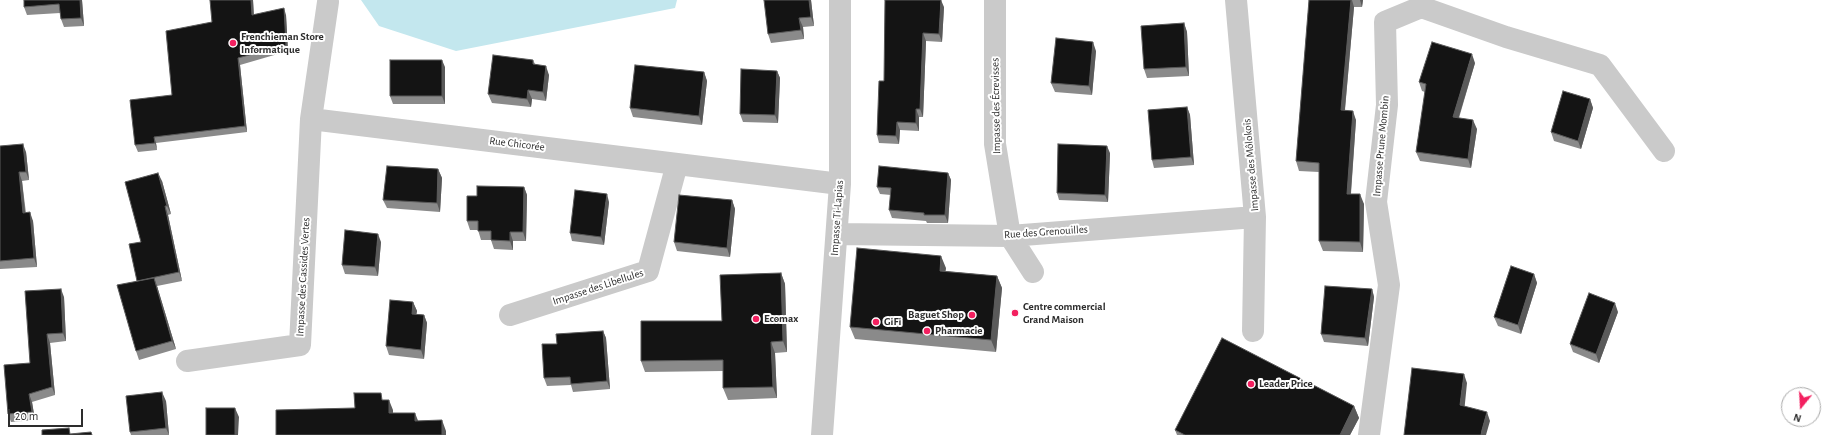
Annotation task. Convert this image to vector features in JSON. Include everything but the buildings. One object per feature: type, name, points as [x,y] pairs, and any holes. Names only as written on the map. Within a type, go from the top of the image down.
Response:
[{"type":"street","name":"Impasse Ti-Lapias","points":[[822,435],[840,184],[840,0]]},
{"type":"street","name":"Impasse des Écrevisses","points":[[995,0],[995,144],[1010,236]]},
{"type":"street","name":"Impasse des Môlokoïs","points":[[1236,0],[1255,217],[1253,331]]},
{"type":"street","points":[[311,119],[328,2]]},
{"type":"street","name":"Impasse Prune Mombin","points":[[1369,435],[1389,285],[1376,202],[1387,105],[1385,22],[1421,7],[1506,37],[1600,65],[1664,151]]},
{"type":"street","name":"Rue Chicorée","points":[[311,119],[840,184]]},
{"type":"street","name":"Impasse des Cassides Vertes","points":[[187,361],[300,345],[311,119]]},
{"type":"street","name":"Impasse des Libellules","points":[[510,315],[648,271],[677,164]]},
{"type":"street","name":"Rue des Grenouilles","points":[[837,234],[1010,236],[1255,217]]},
{"type":"street","points":[[1010,236],[1033,272]]},
{"type":"water","points":[[361,0],[677,0],[675,8],[456,51],[379,26]]},
{"type":"place","name":"Frenchieman Store Informatique","points":[[233,43]]},
{"type":"place","name":"Centre commercial Grand Maison","points":[[1015,313]]},
{"type":"place","name":"Baguet Shop","points":[[972,315]]},
{"type":"place","name":"Ecomax","points":[[756,319]]},
{"type":"place","name":"GiFi","points":[[876,322]]},
{"type":"place","name":"Pharmacie","points":[[927,331]]},
{"type":"place","name":"Leader Price","points":[[1251,384]]}]
